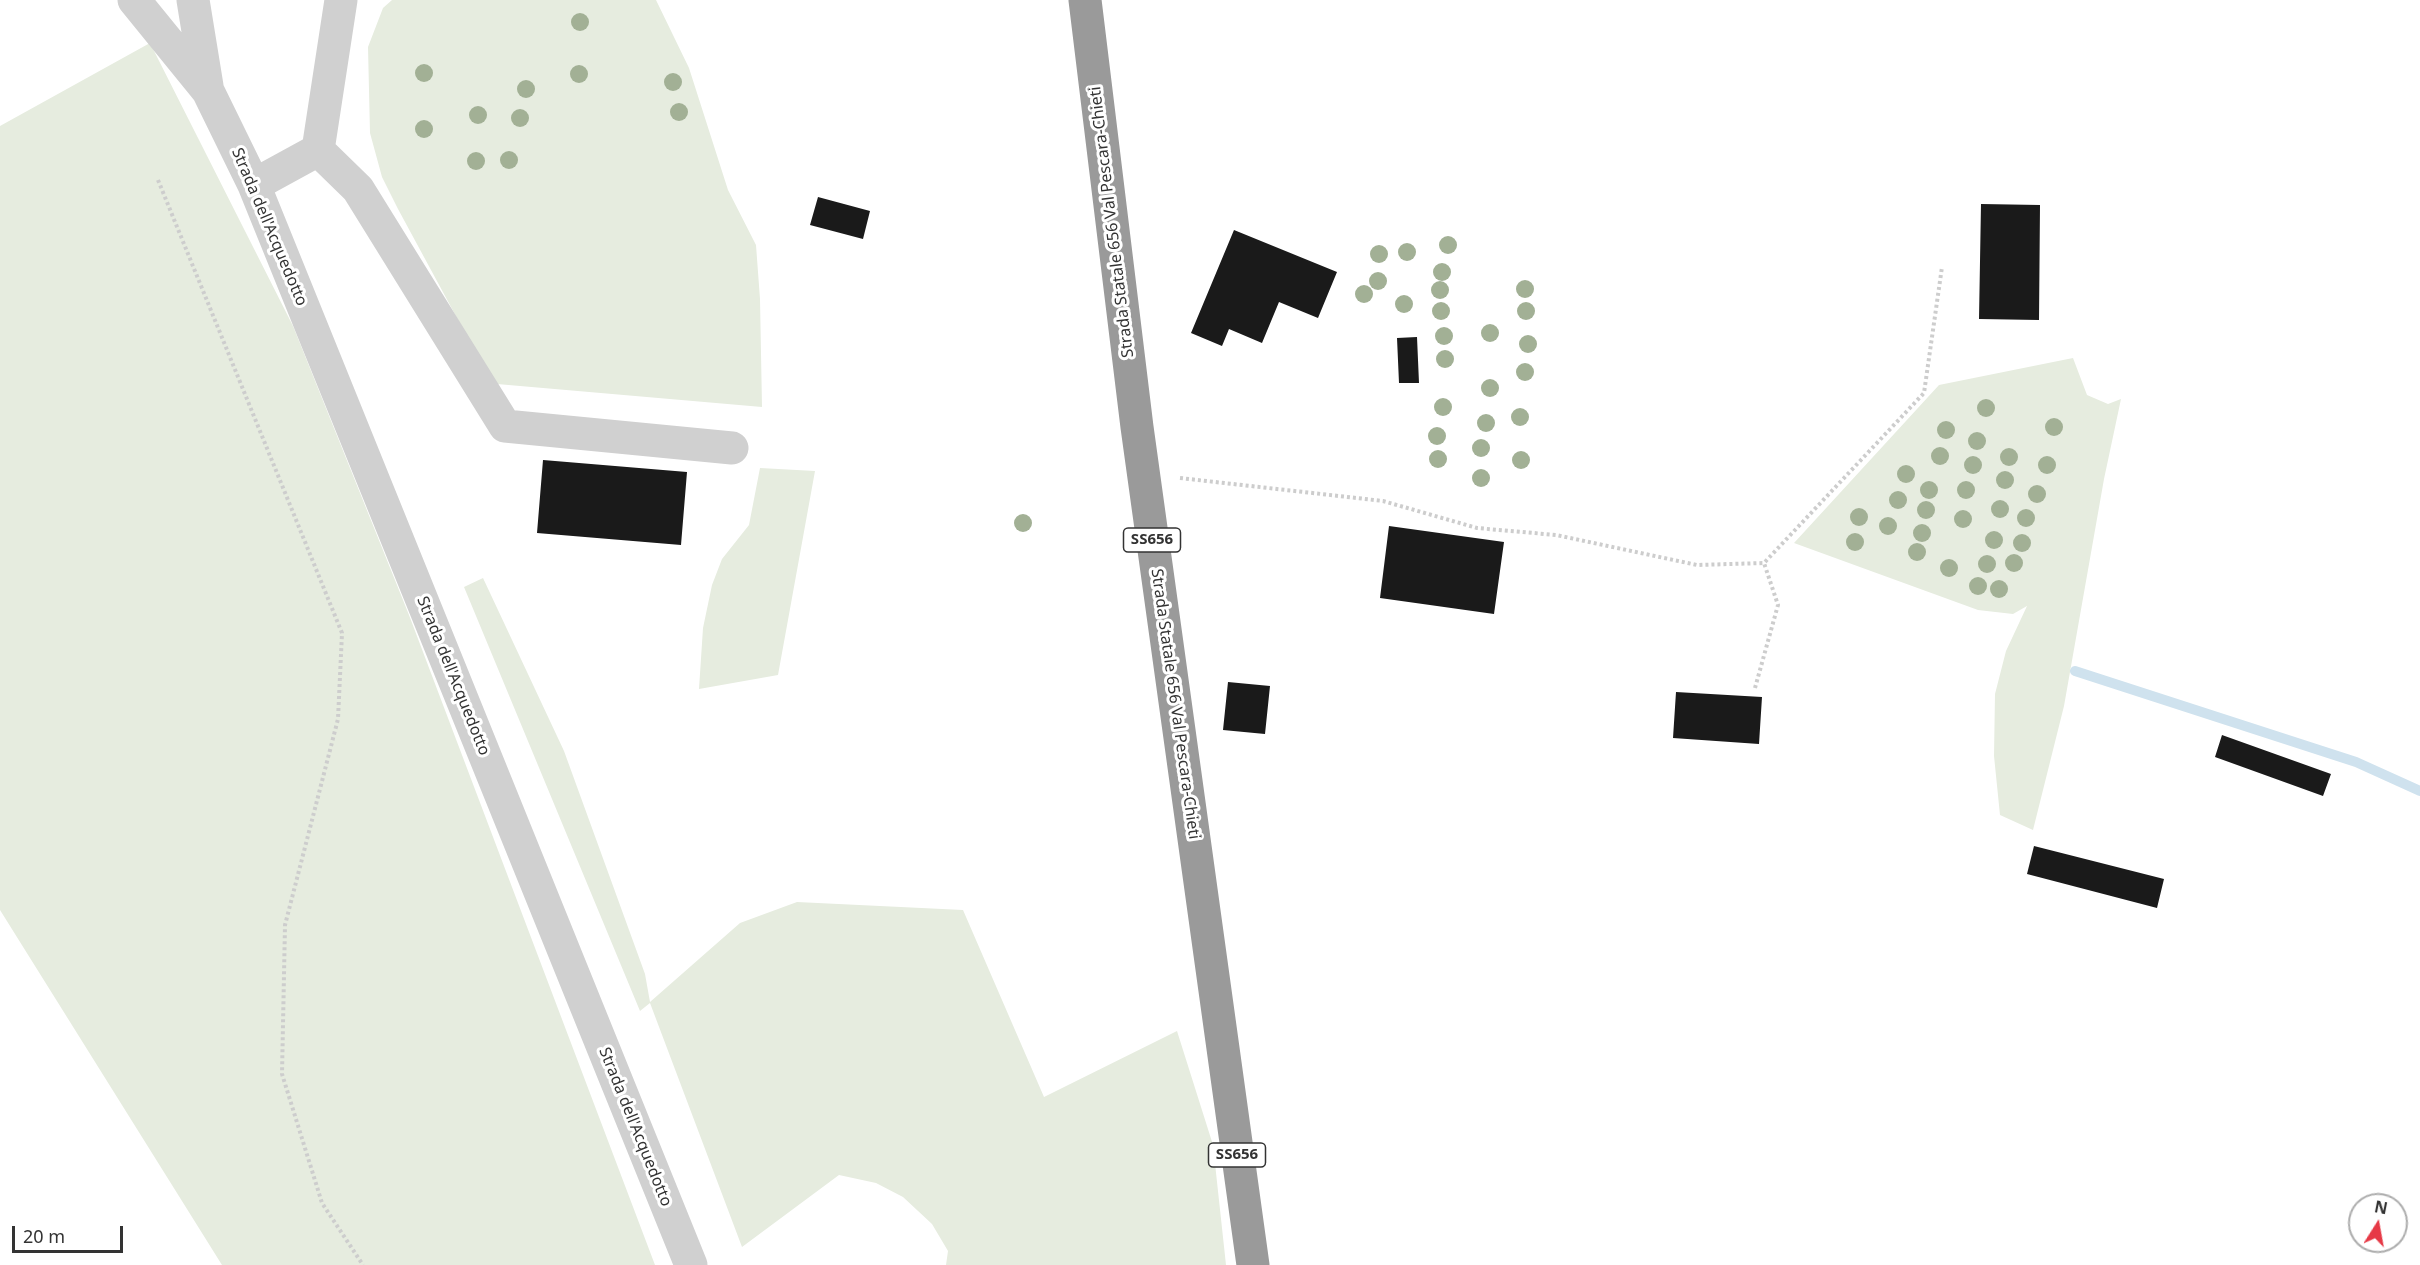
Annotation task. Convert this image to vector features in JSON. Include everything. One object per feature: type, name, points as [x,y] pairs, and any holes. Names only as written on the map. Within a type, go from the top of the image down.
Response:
[{"type":"highway","name":"Strada Statale 656 Val Pescara-Chieti","points":[[1085,0],[1137,427],[1253,1265]]},
{"type":"highway","points":[[1245,1265],[1248,1231]]},
{"type":"highway","points":[[1248,1231],[1270,1265]]},
{"type":"street","name":"Strada dell'Acquedotto","points":[[134,0],[208,91],[254,185],[691,1265]]},
{"type":"street","name":"Strada dell'Acquedotto","points":[[193,0],[208,91]]},
{"type":"street","points":[[318,150],[341,0]]},
{"type":"street","points":[[254,185],[318,150]]},
{"type":"street","points":[[318,150],[358,189],[505,426],[732,448]]},
{"type":"path","points":[[158,180],[342,633],[338,719],[285,925],[282,1074],[322,1203],[363,1265]]},
{"type":"path","points":[[1175,478],[1383,501],[1477,528],[1556,536],[1697,565],[1764,563],[1924,393],[1942,267]]},
{"type":"path","points":[[1755,688],[1778,605],[1764,563]]},
{"type":"shaded area","points":[[392,0],[656,0],[689,68],[728,190],[756,245],[760,299],[762,407],[497,384],[464,331],[382,177],[370,133],[368,47],[383,8]]},
{"type":"shaded area","points":[[150,43],[293,326],[409,615],[655,1265],[222,1265],[0,910],[0,126]]},
{"type":"shaded area","points":[[2073,358],[2087,395],[2108,404],[2121,399],[2104,479],[2064,706],[2033,830],[2000,815],[1994,756],[1995,694],[2006,651],[2027,606],[2013,614],[1978,610],[1794,543],[1939,385]]},
{"type":"shaded area","points":[[760,468],[815,471],[778,675],[699,689],[703,628],[712,585],[722,559],[749,525]]},
{"type":"shaded area","points":[[483,578],[564,751],[645,974],[650,1002],[740,923],[797,902],[963,910],[1044,1097],[1177,1031],[1213,1145],[1226,1265],[946,1265],[948,1251],[932,1224],[903,1197],[876,1183],[839,1175],[742,1247],[650,1003],[640,1011],[464,587]]},
{"type":"building","points":[[818,197],[870,211],[863,239],[810,225]]},
{"type":"building","points":[[1981,204],[2040,205],[2039,320],[1979,319]]},
{"type":"building","points":[[1234,230],[1337,272],[1318,318],[1279,302],[1262,343],[1229,329],[1222,346],[1191,333]]},
{"type":"building","points":[[1417,337],[1419,383],[1399,383],[1397,338]]},
{"type":"building","points":[[543,460],[687,472],[681,545],[537,533]]},
{"type":"building","points":[[1389,526],[1504,542],[1494,614],[1380,598]]},
{"type":"building","points":[[1228,682],[1270,686],[1265,734],[1223,730]]},
{"type":"building","points":[[1676,692],[1762,697],[1759,744],[1673,738]]},
{"type":"building","points":[[2222,735],[2331,774],[2323,796],[2215,757]]},
{"type":"building","points":[[2034,846],[2164,879],[2157,908],[2027,874]]},
{"type":"waterway","points":[[2075,671],[2356,762],[2420,791]]}]
